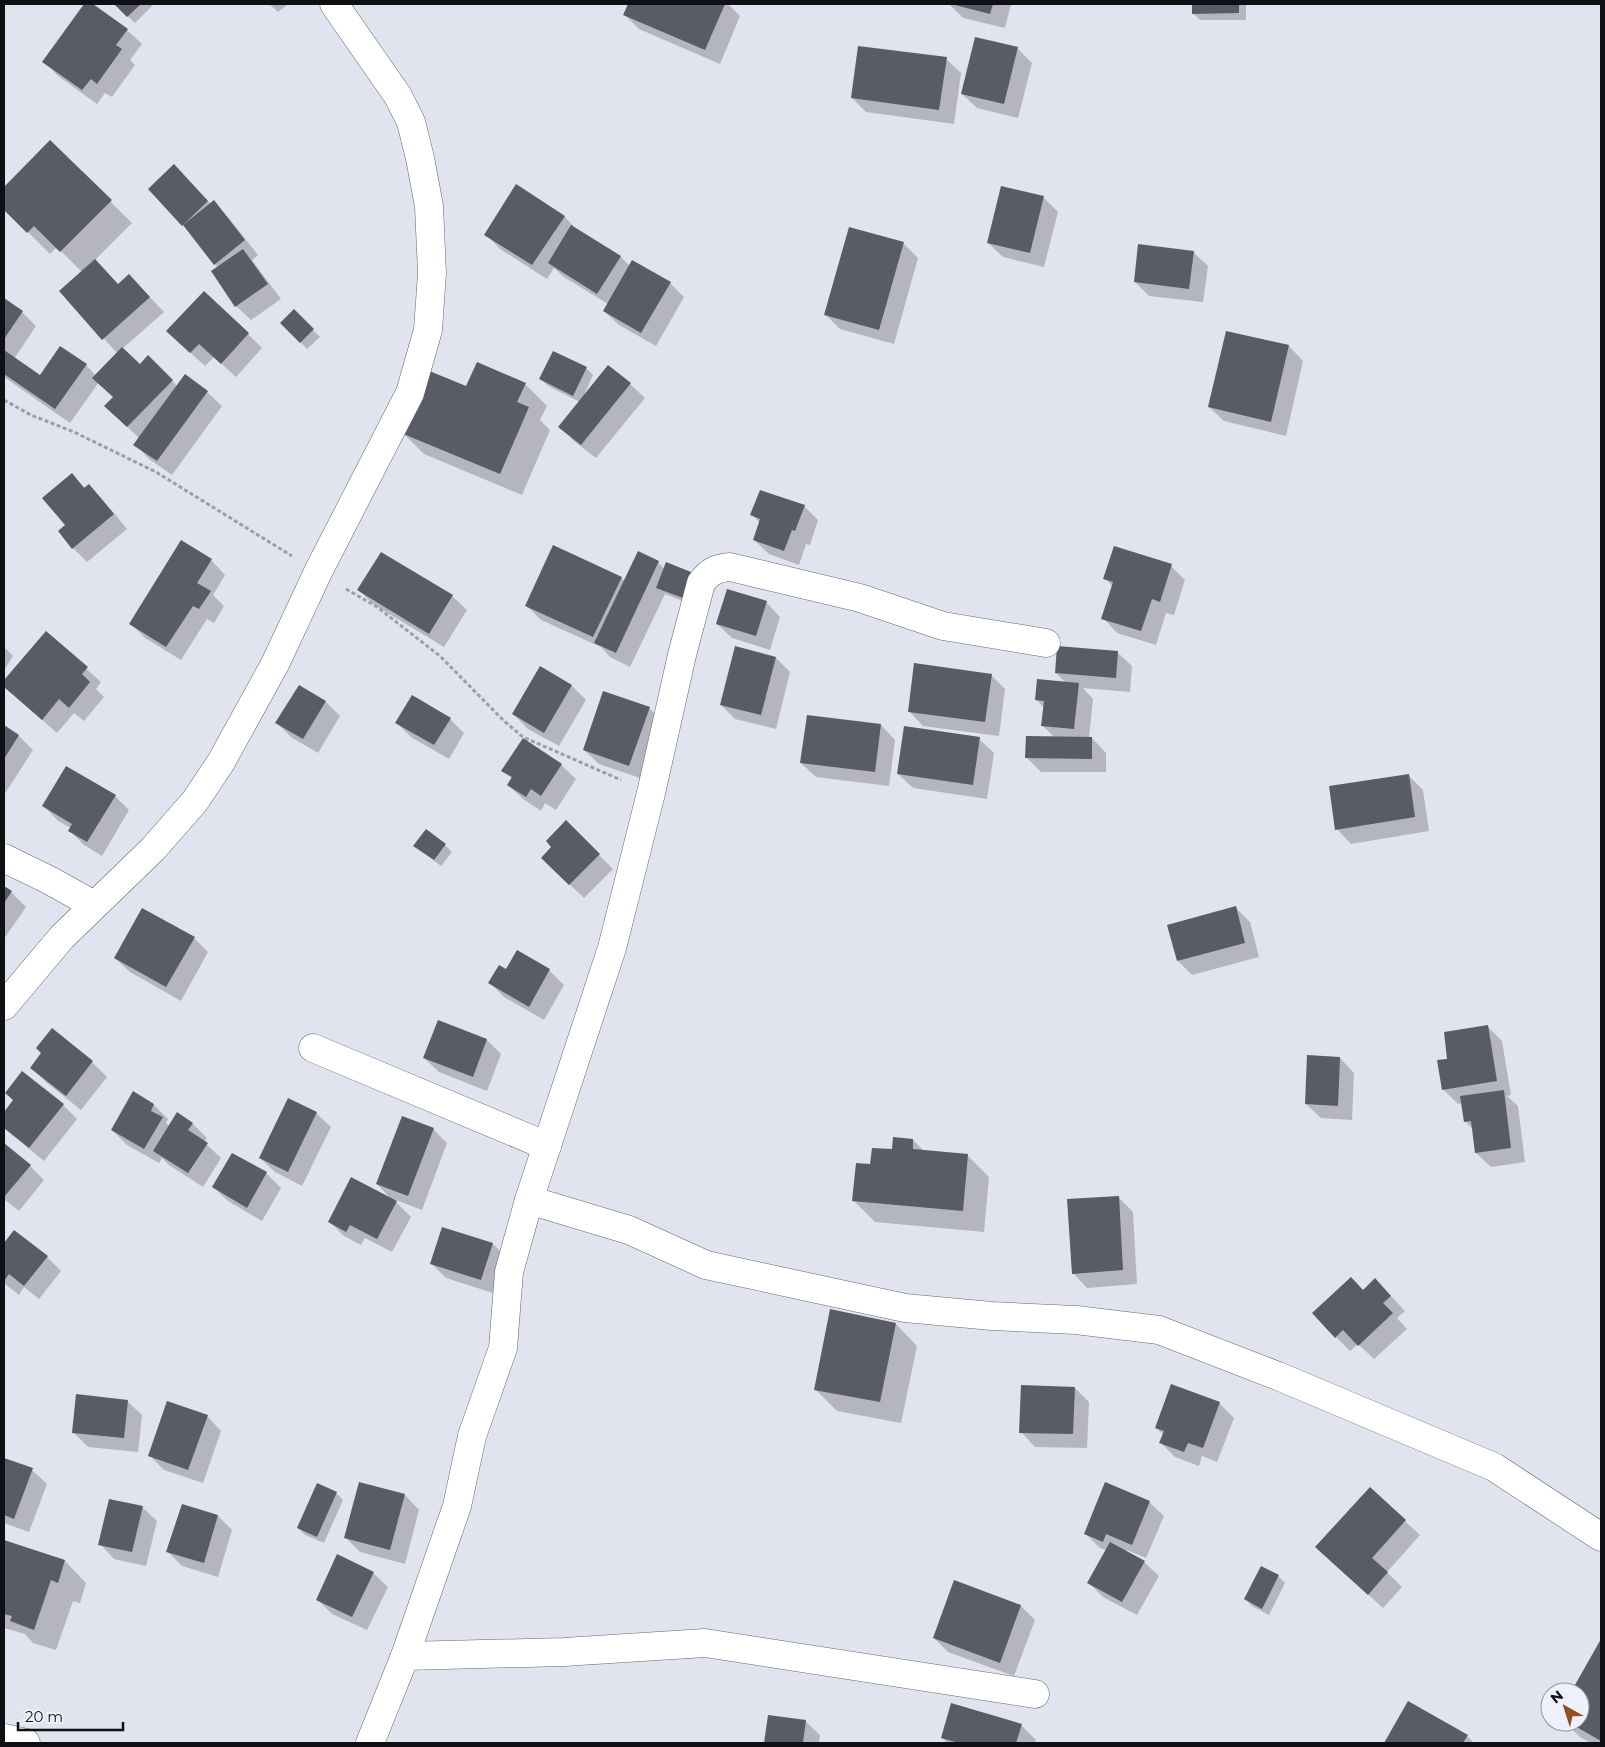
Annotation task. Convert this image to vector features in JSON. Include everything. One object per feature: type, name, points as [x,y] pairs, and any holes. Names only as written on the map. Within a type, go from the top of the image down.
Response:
[{"type":"street","points":[[4,1006],[62,938],[153,849],[195,801],[221,762],[275,664],[319,570],[410,393],[428,330],[432,273],[428,206],[420,158],[411,122],[398,96],[334,4]]},
{"type":"street","points":[[370,1743],[405,1656],[457,1506],[472,1436],[503,1348],[509,1272],[529,1200],[612,948],[701,583],[708,574],[718,568],[730,566],[860,598],[943,626],[1046,643]]},
{"type":"street","points":[[4,858],[50,880],[94,905]]},
{"type":"street","points":[[313,1048],[547,1146]]},
{"type":"street","points":[[529,1200],[629,1230],[706,1265],[905,1308],[992,1316],[1076,1320],[1158,1330],[1278,1376],[1494,1467],[1601,1537]]},
{"type":"street","points":[[405,1656],[564,1652],[705,1643],[1035,1694]]},
{"type":"street","points":[[4,1738],[26,1743]]},
{"type":"building","points":[[84,4],[93,4],[128,29],[116,45],[122,49],[97,84],[91,79],[82,90],[42,62]]},
{"type":"building","points":[[114,4],[141,4],[127,17]]},
{"type":"building","points":[[628,4],[725,4],[705,50],[623,15]]},
{"type":"building","points":[[951,4],[993,4],[990,14]]},
{"type":"building","points":[[1192,4],[1239,4],[1239,13],[1192,14]]},
{"type":"building","points":[[975,37],[1018,47],[1004,104],[961,94]]},
{"type":"building","points":[[858,46],[947,57],[939,110],[851,98]]},
{"type":"building","points":[[50,140],[112,200],[60,252],[34,226],[27,233],[4,210],[4,187]]},
{"type":"building","points":[[174,164],[208,201],[182,226],[148,189]]},
{"type":"building","points":[[516,184],[565,216],[532,265],[484,235]]},
{"type":"building","points":[[1001,186],[1044,196],[1030,253],[987,243]]},
{"type":"building","points":[[214,200],[245,240],[214,265],[183,225]]},
{"type":"building","points":[[571,225],[621,256],[597,294],[548,263]]},
{"type":"building","points":[[849,227],[904,242],[879,330],[824,315]]},
{"type":"building","points":[[1138,244],[1194,251],[1189,289],[1134,282]]},
{"type":"building","points":[[243,249],[268,284],[235,307],[211,271]]},
{"type":"building","points":[[95,259],[118,284],[129,274],[150,297],[102,340],[59,291]]},
{"type":"building","points":[[632,260],[671,282],[641,333],[603,311]]},
{"type":"building","points":[[204,291],[249,333],[221,364],[199,344],[190,353],[166,331]]},
{"type":"building","points":[[4,298],[23,311],[4,339]]},
{"type":"building","points":[[294,309],[314,329],[300,343],[280,323]]},
{"type":"building","points":[[1226,331],[1289,345],[1271,422],[1208,407]]},
{"type":"building","points":[[60,346],[87,364],[55,409],[4,374],[4,350],[40,375]]},
{"type":"building","points":[[122,347],[140,364],[148,355],[173,380],[127,427],[104,406],[113,397],[92,378]]},
{"type":"building","points":[[553,351],[587,367],[573,396],[539,379]]},
{"type":"building","points":[[477,362],[526,383],[517,402],[529,407],[500,474],[401,433],[427,370],[466,386]]},
{"type":"building","points":[[608,365],[631,383],[581,445],[558,427]]},
{"type":"building","points":[[185,374],[208,391],[157,461],[133,445]]},
{"type":"building","points":[[72,473],[84,488],[89,484],[114,514],[72,549],[58,531],[65,525],[42,498]]},
{"type":"building","points":[[760,490],[805,505],[795,531],[792,530],[784,551],[753,540],[760,519],[750,515]]},
{"type":"building","points":[[181,540],[212,559],[197,583],[211,591],[199,609],[193,606],[166,647],[129,624]]},
{"type":"building","points":[[553,545],[622,577],[593,637],[525,606]]},
{"type":"building","points":[[1114,546],[1172,564],[1160,602],[1152,599],[1141,631],[1101,619],[1113,582],[1103,579]]},
{"type":"building","points":[[638,551],[659,561],[616,653],[594,643]]},
{"type":"building","points":[[381,552],[453,595],[429,634],[357,590]]},
{"type":"building","points":[[666,562],[701,576],[691,601],[656,588]]},
{"type":"building","points":[[727,589],[767,601],[756,636],[716,624]]},
{"type":"building","points":[[46,631],[88,667],[82,674],[90,682],[69,708],[59,699],[42,720],[4,687],[4,680]]},
{"type":"building","points":[[735,646],[776,657],[761,715],[720,705]]},
{"type":"building","points":[[1057,646],[1118,651],[1116,678],[1055,673]]},
{"type":"building","points":[[914,663],[992,674],[985,722],[908,712]]},
{"type":"building","points":[[540,666],[572,685],[544,733],[512,714]]},
{"type":"building","points":[[1037,679],[1079,683],[1074,729],[1041,726],[1044,701],[1035,700]]},
{"type":"building","points":[[299,685],[326,701],[303,739],[275,723]]},
{"type":"building","points":[[603,691],[650,707],[629,766],[583,750]]},
{"type":"building","points":[[412,695],[451,718],[434,745],[395,723]]},
{"type":"building","points":[[807,715],[881,724],[875,772],[800,763]]},
{"type":"building","points":[[4,725],[19,735],[4,759]]},
{"type":"building","points":[[904,726],[980,737],[973,785],[897,774]]},
{"type":"building","points":[[1026,736],[1092,737],[1092,759],[1025,758]]},
{"type":"building","points":[[523,738],[562,764],[541,796],[531,789],[526,797],[507,785],[512,777],[501,771]]},
{"type":"building","points":[[66,766],[116,795],[87,842],[68,831],[72,824],[42,806]]},
{"type":"building","points":[[1409,774],[1415,817],[1335,830],[1329,786]]},
{"type":"building","points":[[566,820],[600,854],[569,885],[541,858],[551,847],[546,841]]},
{"type":"building","points":[[426,829],[446,844],[434,860],[413,846]]},
{"type":"building","points":[[4,886],[12,891],[4,903]]},
{"type":"building","points":[[1236,906],[1245,943],[1177,961],[1167,925]]},
{"type":"building","points":[[142,908],[195,937],[166,987],[114,958]]},
{"type":"building","points":[[517,950],[550,969],[529,1007],[488,983],[499,965],[506,969]]},
{"type":"building","points":[[438,1020],[487,1039],[473,1077],[423,1058]]},
{"type":"building","points":[[1488,1025],[1497,1081],[1442,1090],[1437,1060],[1447,1059],[1444,1032]]},
{"type":"building","points":[[52,1028],[93,1061],[66,1096],[30,1068],[41,1053],[36,1048]]},
{"type":"building","points":[[1307,1055],[1340,1057],[1338,1106],[1305,1104]]},
{"type":"building","points":[[22,1071],[64,1104],[29,1148],[4,1128],[4,1112],[13,1100],[5,1093]]},
{"type":"building","points":[[1504,1090],[1511,1148],[1475,1153],[1471,1121],[1464,1122],[1460,1096]]},
{"type":"building","points":[[133,1091],[154,1104],[151,1111],[163,1117],[144,1149],[111,1130]]},
{"type":"building","points":[[288,1098],[317,1112],[288,1172],[259,1158]]},
{"type":"building","points":[[177,1112],[193,1123],[188,1130],[208,1143],[188,1173],[153,1151]]},
{"type":"building","points":[[402,1116],[434,1128],[408,1196],[376,1184]]},
{"type":"building","points":[[893,1137],[913,1139],[913,1149],[968,1154],[963,1211],[852,1201],[856,1163],[870,1164],[872,1148],[892,1149]]},
{"type":"building","points":[[4,1143],[31,1165],[4,1197]]},
{"type":"building","points":[[232,1153],[267,1172],[247,1208],[212,1187]]},
{"type":"building","points":[[351,1177],[397,1201],[377,1239],[350,1225],[346,1232],[328,1222]]},
{"type":"building","points":[[1119,1196],[1123,1270],[1072,1274],[1067,1199]]},
{"type":"building","points":[[442,1227],[493,1243],[481,1280],[430,1264]]},
{"type":"building","points":[[14,1230],[48,1256],[24,1286],[9,1274],[4,1281],[4,1243]]},
{"type":"building","points":[[1351,1277],[1363,1290],[1375,1278],[1391,1296],[1383,1303],[1393,1313],[1358,1346],[1343,1330],[1335,1338],[1312,1313]]},
{"type":"building","points":[[830,1309],[896,1323],[880,1402],[814,1390]]},
{"type":"building","points":[[1171,1384],[1220,1402],[1203,1448],[1188,1443],[1184,1452],[1159,1443],[1164,1431],[1155,1428]]},
{"type":"building","points":[[1021,1385],[1075,1387],[1073,1434],[1019,1433]]},
{"type":"building","points":[[76,1394],[128,1400],[124,1438],[72,1433]]},
{"type":"building","points":[[167,1401],[208,1415],[188,1470],[148,1456]]},
{"type":"building","points":[[4,1458],[33,1468],[14,1519],[4,1515]]},
{"type":"building","points":[[359,1482],[405,1494],[390,1550],[344,1538]]},
{"type":"building","points":[[1105,1482],[1150,1501],[1132,1545],[1106,1534],[1103,1542],[1084,1534]]},
{"type":"building","points":[[317,1483],[337,1492],[317,1537],[297,1528]]},
{"type":"building","points":[[1370,1487],[1406,1520],[1372,1558],[1388,1572],[1368,1595],[1315,1547]]},
{"type":"building","points":[[109,1499],[143,1506],[132,1552],[98,1545]]},
{"type":"building","points":[[182,1504],[218,1515],[204,1563],[166,1552]]},
{"type":"building","points":[[4,1540],[65,1560],[58,1583],[51,1580],[34,1630],[10,1621],[12,1616],[4,1614]]},
{"type":"building","points":[[1110,1542],[1145,1561],[1122,1602],[1087,1583]]},
{"type":"building","points":[[337,1554],[374,1572],[352,1617],[316,1600]]},
{"type":"building","points":[[1261,1566],[1279,1575],[1262,1609],[1244,1599]]},
{"type":"building","points":[[954,1580],[1021,1605],[1000,1663],[933,1638]]},
{"type":"building","points":[[1601,1639],[1601,1741],[1585,1732],[1590,1732],[1590,1682],[1577,1682]]},
{"type":"building","points":[[1408,1701],[1468,1735],[1463,1743],[1384,1743]]},
{"type":"building","points":[[951,1703],[1022,1724],[1016,1743],[959,1743],[941,1738]]},
{"type":"building","points":[[768,1715],[806,1720],[803,1743],[764,1743]]}]
